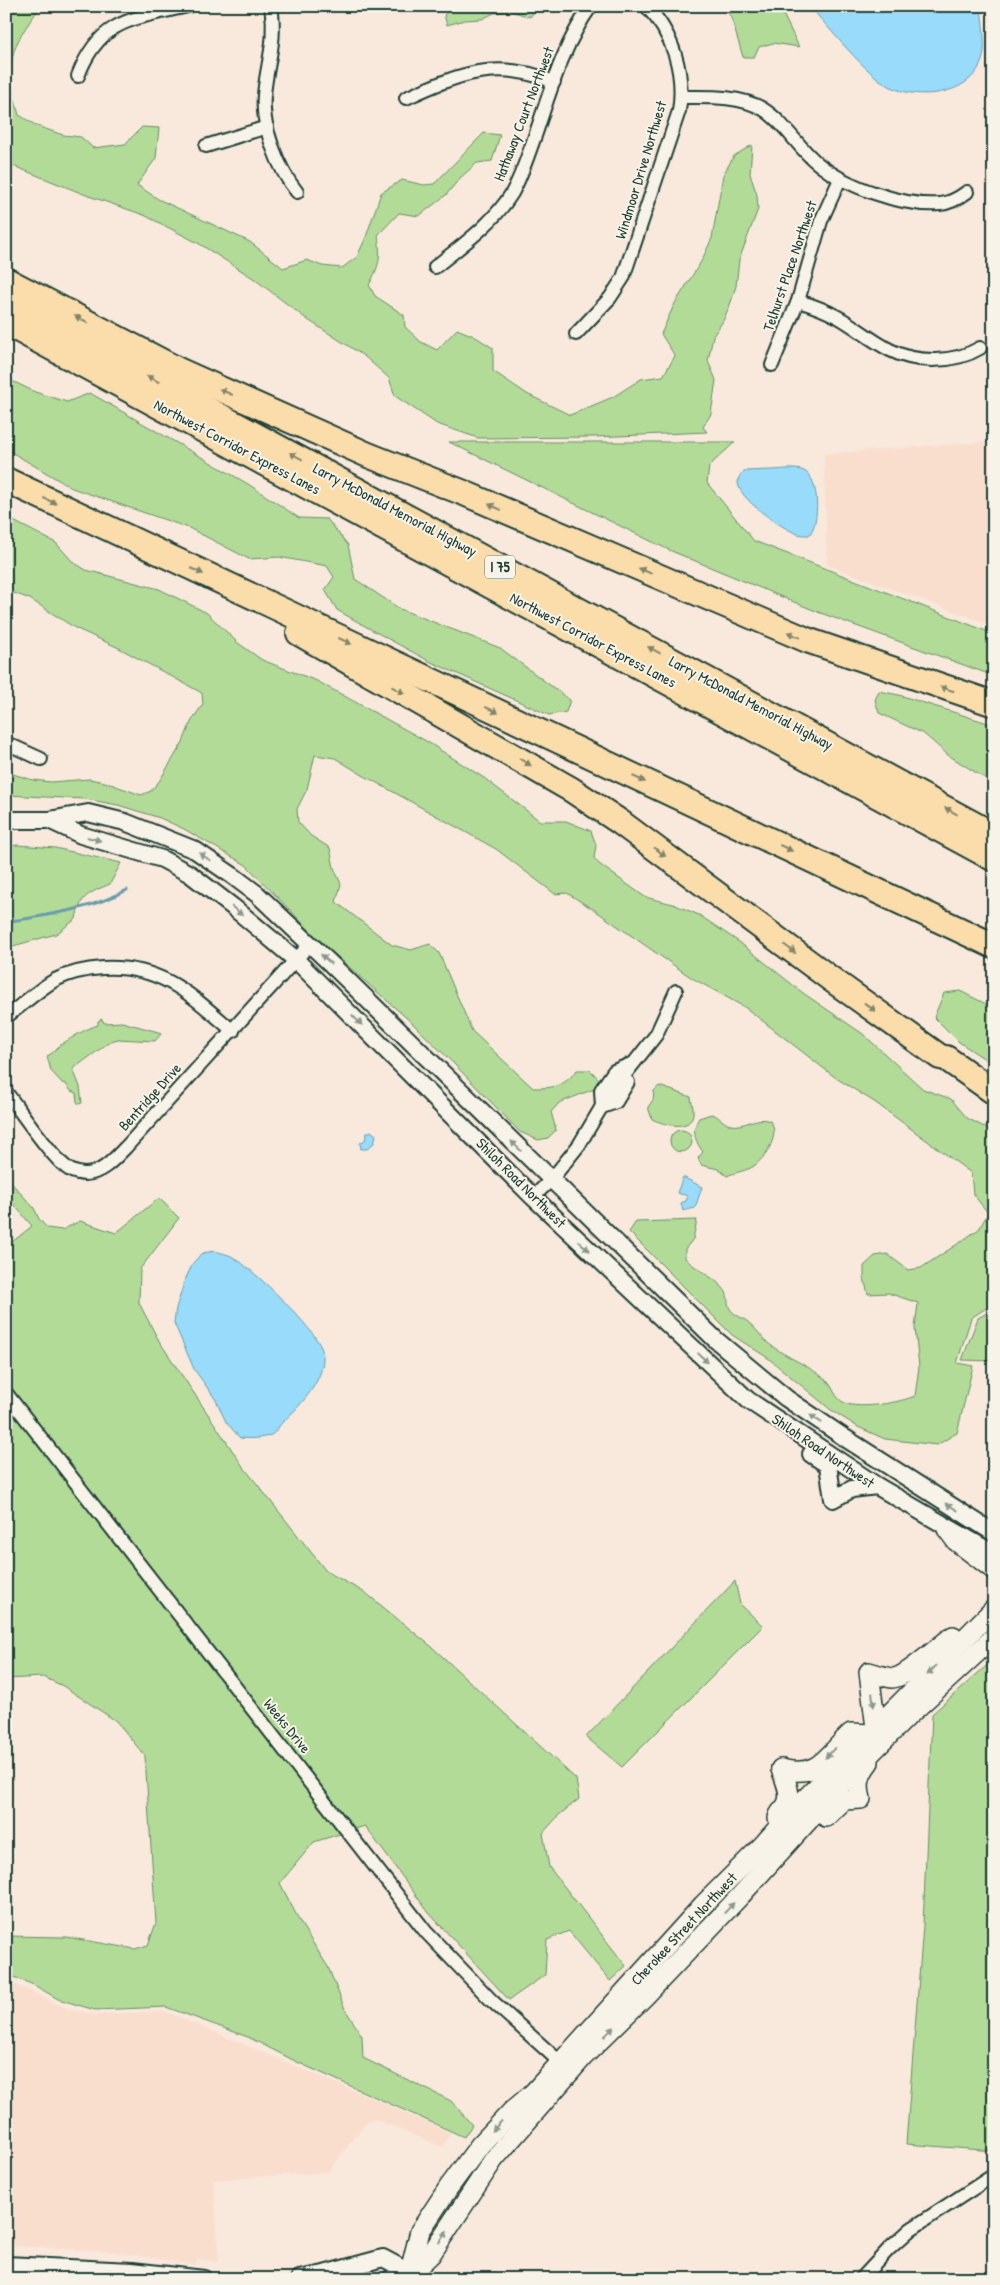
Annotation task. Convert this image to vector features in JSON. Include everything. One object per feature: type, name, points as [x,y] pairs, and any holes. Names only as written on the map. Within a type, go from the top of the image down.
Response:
[{"type":"highway","points":[[6,280],[178,370],[359,451],[464,493],[807,640],[994,704]]},
{"type":"highway","name":"Larry McDonald Memorial Highway","points":[[6,300],[994,835]]},
{"type":"highway","name":"Northwest Corridor Express Lanes","points":[[6,322],[994,859]]},
{"type":"highway","points":[[6,480],[994,946]]},
{"type":"highway","points":[[238,590],[322,648],[483,737],[620,822],[830,979],[940,1057],[946,1058],[994,1092]]},
{"type":"highway","points":[[940,1057],[942,1067],[994,1103]]},
{"type":"main road","points":[[947,1529],[956,1541],[994,1570]]},
{"type":"main road","name":"Cherokee Street Northwest","points":[[409,2276],[431,2254],[494,2159],[583,2057],[644,1998],[781,1853],[792,1852],[844,1800],[861,1799],[858,1785],[861,1773],[879,1732],[993,1609]]},
{"type":"main road","points":[[778,1828],[778,1815],[788,1804],[789,1790],[781,1769],[794,1772],[815,1769],[851,1733],[879,1732],[869,1672],[892,1678],[898,1677],[907,1673],[955,1634],[972,1630]]},
{"type":"main road","name":"Cherokee Street Northwest","points":[[409,2276],[420,2231],[480,2145],[561,2063],[704,1905],[816,1787],[994,1637]]},
{"type":"street","points":[[78,76],[91,48],[106,32],[118,24],[188,6]]},
{"type":"street","points":[[271,6],[274,37],[264,95],[266,127],[284,175],[298,192]]},
{"type":"street","name":"Hathaway Court Northwest","points":[[435,267],[488,223],[512,192],[526,160],[572,37],[590,6]]},
{"type":"street","name":"Windmoor Drive Northwest","points":[[576,334],[610,298],[623,278],[675,127],[681,97],[678,68],[670,42],[659,22],[646,6]]},
{"type":"street","points":[[406,98],[443,82],[477,71],[505,69],[520,71],[554,82]]},
{"type":"street","points":[[681,97],[742,101],[763,109],[779,122],[809,156],[840,179],[896,198],[928,204],[942,204],[956,200],[967,192]]},
{"type":"street","points":[[206,146],[266,127]]},
{"type":"street","name":"Telhurst Place Northwest","points":[[772,365],[798,301],[822,221],[840,179]]},
{"type":"street","points":[[798,301],[836,316],[882,346],[903,356],[920,359],[954,358],[968,355],[980,348]]},
{"type":"street","points":[[6,743],[41,759]]},
{"type":"street","name":"Shiloh Road Northwest","points":[[6,820],[49,820],[88,813],[125,822],[195,850],[258,894],[710,1335],[786,1398],[994,1533]]},
{"type":"street","name":"Shiloh Road Northwest","points":[[49,820],[81,835],[162,859],[190,874],[233,906],[295,959],[533,1197],[748,1400],[877,1486],[947,1529],[994,1554]]},
{"type":"street","name":"Bentridge Drive","points":[[6,1092],[59,1160],[70,1170],[85,1174],[97,1171],[110,1163],[126,1147],[310,944]]},
{"type":"street","points":[[6,1017],[55,980],[75,972],[123,967],[156,975],[192,995],[232,1031]]},
{"type":"street","points":[[533,1197],[552,1180],[579,1145],[602,1107],[601,1090],[614,1071],[632,1064],[656,1035],[676,991]]},
{"type":"street","points":[[602,1107],[616,1102],[631,1077],[632,1064]]},
{"type":"street","name":"Weeks Drive","points":[[6,1393],[426,1932],[492,2001],[561,2063]]},
{"type":"street","points":[[762,1410],[768,1425],[828,1465],[833,1499],[852,1489],[877,1486]]},
{"type":"street","points":[[861,2279],[911,2229],[994,2175]]},
{"type":"street","points":[[299,2279],[383,2258],[409,2276]]},
{"type":"street","points":[[6,2265],[132,2271],[204,2279]]},
{"type":"street","points":[[390,2279],[409,2276]]},
{"type":"shaded area","points":[[994,441],[994,626],[827,565],[824,454]]},
{"type":"shaded area","points":[[6,1980],[68,2009],[96,2015],[164,2011],[451,2133],[442,2147],[375,2119],[367,2121],[328,2172],[214,2180],[219,2262],[198,2259],[195,2265],[115,2252],[6,2245]]},
{"type":"green space","points":[[6,6],[41,6],[22,34],[12,57],[12,82],[19,115],[37,126],[63,135],[81,137],[93,148],[125,144],[142,127],[159,128],[156,158],[137,185],[158,199],[250,242],[283,268],[307,260],[322,266],[342,268],[357,257],[381,193],[402,180],[424,185],[434,184],[484,133],[500,135],[492,161],[477,163],[460,178],[446,195],[419,216],[399,213],[378,235],[379,261],[369,285],[375,296],[404,315],[405,327],[421,342],[437,350],[457,329],[474,336],[493,348],[493,371],[527,394],[570,415],[613,397],[641,379],[663,376],[675,356],[661,334],[674,305],[702,260],[712,238],[723,175],[734,156],[752,145],[750,174],[757,195],[758,209],[739,260],[736,286],[731,302],[723,321],[713,336],[708,361],[716,380],[711,414],[703,427],[707,432],[595,437],[478,438],[437,424],[395,396],[389,378],[364,356],[308,320],[253,278],[198,243],[144,215],[86,195],[6,163]]},
{"type":"green space","points":[[455,6],[539,6],[530,17],[511,11],[494,13],[482,19],[465,20],[447,25],[444,15]]},
{"type":"green space","points":[[723,6],[779,6],[799,47],[773,43],[759,47],[754,57],[743,57],[731,17]]},
{"type":"green space","points":[[6,378],[35,392],[67,402],[90,393],[248,484],[299,518],[327,519],[348,545],[355,579],[400,609],[500,648],[570,700],[566,712],[549,715],[429,661],[337,610],[325,590],[334,577],[327,566],[279,557],[249,559],[189,528],[72,488],[6,449]]},
{"type":"green space","points":[[449,442],[735,442],[709,466],[707,483],[754,541],[994,634],[994,676],[818,612],[669,550]]},
{"type":"green space","points":[[6,517],[56,543],[73,562],[86,570],[159,589],[207,613],[238,643],[262,660],[317,681],[426,741],[484,778],[540,821],[566,821],[591,831],[596,845],[594,858],[599,864],[645,897],[673,904],[699,915],[739,942],[803,993],[863,1034],[923,1089],[951,1099],[967,1118],[994,1132],[994,1303],[971,1318],[957,1363],[973,1366],[957,1433],[937,1445],[885,1439],[858,1427],[831,1410],[768,1358],[732,1335],[629,1232],[636,1222],[697,1220],[693,1239],[685,1249],[685,1258],[719,1284],[726,1293],[730,1309],[751,1324],[769,1344],[819,1375],[829,1383],[841,1401],[845,1403],[860,1406],[891,1403],[915,1396],[919,1367],[915,1328],[918,1303],[888,1293],[868,1294],[864,1278],[864,1266],[875,1256],[887,1254],[908,1270],[921,1268],[979,1229],[988,1213],[973,1194],[971,1173],[876,1103],[836,1078],[746,1008],[692,978],[567,893],[555,894],[496,849],[335,758],[315,755],[307,789],[297,809],[298,822],[311,836],[330,848],[334,868],[341,884],[336,902],[392,945],[411,950],[430,944],[439,953],[472,1031],[533,1088],[547,1088],[563,1083],[577,1070],[590,1070],[599,1079],[594,1089],[559,1103],[551,1112],[556,1130],[548,1138],[538,1140],[520,1132],[411,1022],[322,943],[246,865],[184,829],[160,818],[118,805],[85,799],[6,795],[6,772],[33,780],[51,782],[89,779],[105,782],[141,795],[151,791],[160,780],[183,742],[191,722],[203,704],[202,693],[119,648],[75,628],[30,599],[6,590]]},
{"type":"green space","points":[[879,691],[899,695],[994,725],[994,784],[948,755],[924,734],[879,713],[875,700]]},
{"type":"green space","points":[[6,846],[55,848],[121,863],[110,884],[87,896],[80,905],[76,919],[56,934],[6,948]]},
{"type":"green space","points":[[960,991],[994,1008],[994,1065],[959,1042],[934,1017],[944,993]]},
{"type":"green space","points":[[102,1019],[104,1023],[122,1022],[162,1033],[155,1041],[118,1039],[111,1041],[73,1069],[80,1087],[82,1103],[79,1104],[76,1093],[71,1091],[65,1083],[63,1084],[51,1071],[47,1056],[75,1036],[98,1025],[98,1021]]},
{"type":"green space","points":[[659,1086],[691,1097],[693,1113],[688,1123],[669,1125],[652,1119],[648,1107],[653,1100],[654,1091]]},
{"type":"green space","points":[[711,1114],[731,1125],[741,1125],[755,1120],[770,1121],[774,1132],[773,1139],[759,1162],[751,1168],[727,1176],[718,1169],[701,1165],[698,1158],[703,1152],[696,1140],[695,1127],[699,1118]]},
{"type":"green space","points":[[681,1130],[689,1133],[692,1141],[689,1149],[681,1152],[673,1149],[670,1141],[673,1133]]},
{"type":"green space","points":[[6,1177],[34,1208],[39,1219],[47,1228],[62,1230],[80,1221],[116,1233],[159,1198],[179,1218],[140,1269],[139,1303],[159,1341],[242,1465],[326,1571],[367,1594],[432,1647],[576,1779],[579,1799],[559,1815],[543,1833],[549,1867],[626,1966],[610,1981],[569,1931],[547,1940],[545,1975],[509,2000],[429,1913],[365,1826],[314,1842],[280,1883],[301,1924],[328,1967],[345,2009],[362,2036],[363,2058],[451,2101],[472,2125],[464,2137],[297,2062],[248,2037],[166,2007],[95,2010],[58,1999],[34,1985],[6,1974],[6,1936],[66,1937],[135,1949],[148,1945],[156,1923],[145,1756],[116,1721],[63,1686],[43,1677],[6,1679],[6,1247],[32,1226],[6,1195]]},
{"type":"green space","points":[[994,1309],[994,1361],[962,1360],[978,1318]]},
{"type":"green space","points":[[735,1581],[740,1604],[763,1626],[622,1767],[586,1737]]},
{"type":"green space","points":[[994,1659],[994,2151],[906,2144],[923,1926],[932,1714]]},
{"type":"water","points":[[809,6],[981,6],[984,43],[983,57],[975,74],[954,89],[928,94],[902,91],[891,87],[870,72]]},
{"type":"water","points":[[787,469],[804,471],[809,475],[816,491],[815,521],[809,535],[798,534],[772,520],[752,504],[739,488],[739,478],[746,471]]},
{"type":"water","points":[[371,1131],[376,1135],[374,1143],[367,1149],[361,1149],[360,1143],[365,1140],[367,1133]]},
{"type":"water","points":[[683,1177],[702,1187],[695,1208],[683,1211],[681,1203],[686,1201],[688,1196],[677,1193]]},
{"type":"water","points":[[215,1251],[233,1257],[268,1286],[308,1328],[322,1350],[321,1370],[312,1390],[271,1435],[256,1438],[240,1438],[226,1422],[216,1400],[194,1369],[174,1323],[176,1308],[193,1263],[202,1253]]},
{"type":"waterway","points":[[6,922],[83,907],[127,890]]}]
